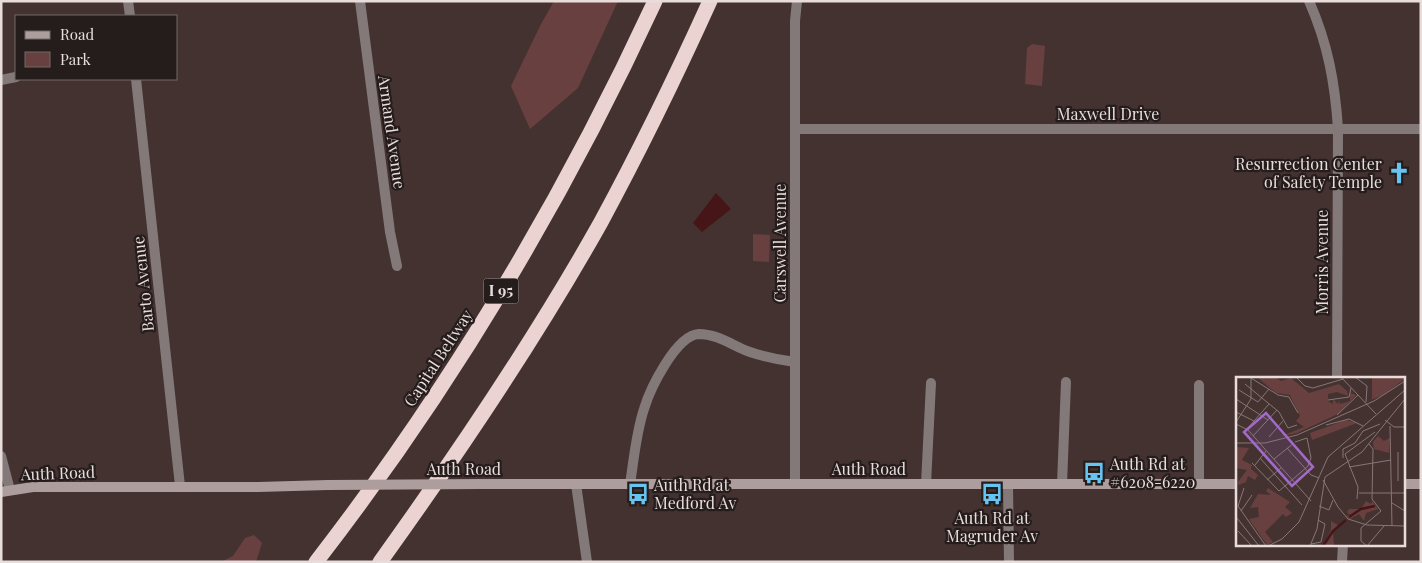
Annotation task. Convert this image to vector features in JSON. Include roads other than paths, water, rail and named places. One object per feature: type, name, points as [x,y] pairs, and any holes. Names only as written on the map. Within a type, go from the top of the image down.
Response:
[{"type":"highway","name":"Capital Beltway","points":[[316,562],[430,404],[518,264],[593,127],[632,50],[654,1]]},
{"type":"highway","points":[[380,562],[471,433],[562,289],[601,221],[637,152],[710,1]]},
{"type":"main road","name":"Auth Road","points":[[6,491],[33,487],[482,484],[1236,484]]},
{"type":"main road","points":[[1404,484],[1421,484]]},
{"type":"street","points":[[128,1],[130,15]]},
{"type":"street","name":"Armand Avenue","points":[[360,1],[390,232],[397,266]]},
{"type":"street","name":"Carswell Avenue","points":[[795,484],[795,21],[797,1]]},
{"type":"street","name":"Morris Avenue","points":[[1309,1],[1327,48],[1332,69],[1338,129],[1337,377]]},
{"type":"street","points":[[1,80],[15,77]]},
{"type":"street","name":"Barto Avenue","points":[[136,80],[180,486]]},
{"type":"street","name":"Maxwell Drive","points":[[795,129],[1421,129]]},
{"type":"street","points":[[630,484],[644,408],[670,357],[690,337],[698,334],[713,336],[748,352],[773,359],[795,362]]},
{"type":"street","name":"Auth Road","points":[[926,484],[931,382]]},
{"type":"street","points":[[1062,484],[1066,382]]},
{"type":"street","points":[[1198,484],[1199,385]]},
{"type":"street","points":[[1,456],[6,491]]},
{"type":"street","points":[[576,484],[588,562]]},
{"type":"street","points":[[1008,484],[1009,562]]},
{"type":"street","points":[[1342,546],[1342,562]]},
{"type":"place","name":"Resurrection Center of Safety Temple","points":[[1399,173]]},
{"type":"place","name":"Auth Rd at #6208-6220","points":[[1094,473]]},
{"type":"place","name":"Auth Rd at Medford Av","points":[[638,494]]},
{"type":"place","name":"Auth Rd at Magruder Av","points":[[992,494]]}]
